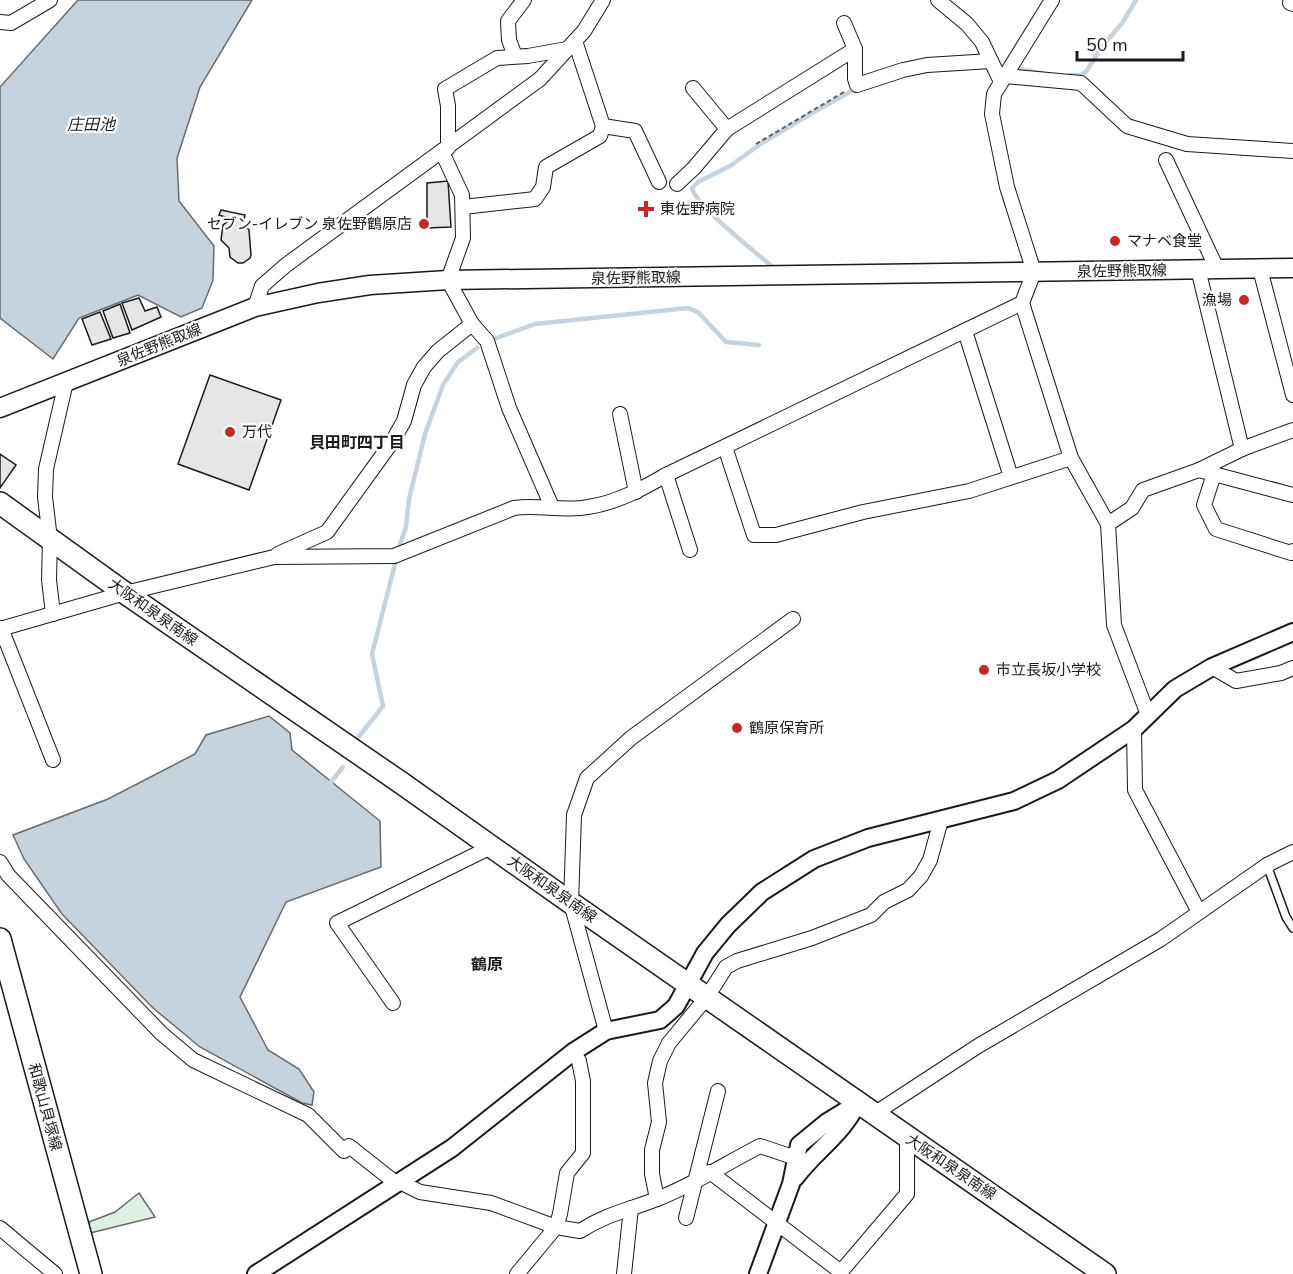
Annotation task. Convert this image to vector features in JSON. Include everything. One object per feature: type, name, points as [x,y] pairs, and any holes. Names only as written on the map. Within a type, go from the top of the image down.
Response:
[{"type":"main road","name":"泉佐野熊取線","points":[[0,408],[255,307],[318,293],[370,285],[448,280],[1293,268]]},
{"type":"main road","name":"大阪和泉泉南線","points":[[0,503],[125,593],[400,782],[1104,1274]]},
{"type":"main road","name":"和歌山貝塚線","points":[[0,939],[91,1274]]},
{"type":"street","points":[[0,22],[11,23],[50,0]]},
{"type":"street","points":[[515,56],[509,40],[508,21],[524,0]]},
{"type":"street","points":[[255,307],[262,286],[286,265],[540,79],[584,32],[603,0]]},
{"type":"street","points":[[938,0],[967,24],[982,42],[991,62],[1003,79]]},
{"type":"street","points":[[1050,1],[993,94],[992,114],[1007,187],[1034,272],[1022,303],[1071,458],[1108,524],[1114,625],[1148,715]]},
{"type":"street","points":[[844,23],[855,49],[857,85],[927,65],[991,62]]},
{"type":"street","points":[[552,507],[509,408],[487,341],[472,324],[448,280],[463,238],[463,207],[462,195],[445,150],[448,106],[445,89],[497,58],[571,45]]},
{"type":"street","points":[[463,207],[536,199],[543,187],[546,167],[600,136],[603,126],[571,45]]},
{"type":"street","points":[[677,184],[694,168],[727,129],[855,49]]},
{"type":"street","points":[[1003,79],[1081,83],[1127,126],[1186,144],[1293,151]]},
{"type":"street","points":[[693,88],[727,129]]},
{"type":"street","points":[[603,126],[635,130],[659,182]]},
{"type":"street","points":[[1166,160],[1216,269]]},
{"type":"street","points":[[1198,269],[1242,449]]},
{"type":"street","points":[[1260,269],[1293,395]]},
{"type":"street","points":[[274,556],[394,556],[514,508],[588,507],[636,492],[666,475],[1022,303]]},
{"type":"street","points":[[53,760],[1,629],[125,593],[274,556],[327,532],[392,442],[404,421],[414,385],[424,367],[438,351],[472,324]]},
{"type":"street","points":[[965,331],[1011,477]]},
{"type":"street","points":[[53,614],[49,580],[50,539],[45,497],[46,469],[66,382]]},
{"type":"street","points":[[620,414],[636,492]]},
{"type":"street","points":[[1108,524],[1132,508],[1143,490],[1199,470],[1242,449],[1293,430]]},
{"type":"street","points":[[724,447],[754,535],[776,535],[863,512],[969,491],[1071,458]]},
{"type":"street","points":[[1199,470],[1293,495]]},
{"type":"street","points":[[1214,474],[1204,505],[1215,529],[1291,553],[1293,551]]},
{"type":"street","points":[[666,475],[690,550]]},
{"type":"street","points":[[606,1031],[571,903],[574,814],[588,778],[631,738],[793,619]]},
{"type":"street","points":[[269,1271],[452,1148],[573,1052],[606,1031],[660,1020],[676,1006],[705,953],[728,925],[762,892],[814,859],[868,838],[1014,801],[1058,780],[1134,729],[1175,689],[1212,668],[1293,632]]},
{"type":"street","points":[[1212,668],[1236,681],[1281,673],[1293,668]]},
{"type":"street","points":[[1134,729],[1135,790],[1200,912]]},
{"type":"street","points":[[657,1199],[652,1174],[652,1150],[658,1122],[655,1083],[660,1061],[669,1043],[707,997],[726,967],[737,961],[812,938],[871,915],[884,902],[908,890],[921,876],[930,860],[940,819]]},
{"type":"street","points":[[393,1003],[338,923],[491,847]]},
{"type":"street","points":[[758,1274],[791,1184],[799,1145],[827,1122],[866,1108],[978,1046],[1161,939],[1267,865],[1293,852]]},
{"type":"street","points":[[0,862],[8,875],[161,1034],[193,1060],[308,1115],[345,1151],[349,1146],[398,1183],[420,1192],[491,1203],[556,1227],[580,1231],[598,1219],[657,1199],[696,1182],[710,1172],[760,1146],[796,1158]]},
{"type":"street","points":[[517,1274],[556,1227],[567,1173],[583,1153],[583,1081],[579,1061],[573,1052]]},
{"type":"street","points":[[686,1218],[718,1091]]},
{"type":"street","points":[[791,1184],[811,1158],[866,1108]]},
{"type":"street","points":[[710,1172],[840,1273],[907,1194],[907,1137]]},
{"type":"street","points":[[624,1274],[631,1208]]},
{"type":"street","points":[[0,1228],[55,1274]]},
{"type":"lane","points":[[1267,865],[1286,917],[1293,928]]},
{"type":"path","points":[[756,144],[857,85]]},
{"type":"green space","points":[[139,1193],[155,1217],[90,1233],[89,1222],[115,1212]]},
{"type":"water","name":"庄田池","points":[[78,0],[252,0],[200,87],[177,158],[179,201],[214,246],[213,280],[202,308],[181,317],[138,295],[79,318],[53,359],[0,318],[0,87]]},
{"type":"water","points":[[269,716],[290,733],[292,750],[380,821],[381,867],[286,902],[240,997],[268,1050],[299,1069],[314,1092],[312,1105],[302,1103],[200,1047],[153,1008],[62,914],[24,859],[13,835],[108,799],[195,754],[206,735]]},
{"type":"building","points":[[448,181],[451,227],[427,228],[427,183]]},
{"type":"building","points":[[221,210],[245,215],[243,223],[249,230],[251,255],[243,263],[238,263],[230,257],[229,248],[221,240],[223,225],[231,219],[219,215]]},
{"type":"building","points":[[139,298],[145,311],[157,307],[161,317],[132,330],[122,303]]},
{"type":"building","points":[[120,304],[130,333],[113,338],[103,311]]},
{"type":"building","points":[[100,312],[111,339],[92,345],[82,319]]},
{"type":"building","name":"万代","points":[[210,375],[281,400],[249,490],[178,464]]},
{"type":"building","points":[[0,454],[16,465],[0,488]]},
{"type":"waterway","points":[[1070,75],[1081,75],[1086,72],[1101,48],[1123,22],[1136,0]]},
{"type":"waterway","points":[[1018,69],[1046,74]]},
{"type":"waterway","points":[[774,268],[715,217],[696,196],[692,188],[698,182],[730,166],[762,143],[857,88]]},
{"type":"waterway","points":[[494,339],[535,324],[688,308],[698,312],[726,342],[759,345]]},
{"type":"waterway","points":[[398,550],[406,527],[409,499],[425,434],[443,385],[458,362],[477,348]]},
{"type":"waterway","points":[[357,739],[383,706],[372,654],[396,560]]},
{"type":"waterway","points":[[331,782],[343,767]]},
{"type":"place","name":"東佐野病院","points":[[646,209]]},
{"type":"place","name":"セブン-イレブン 泉佐野鶴原店","points":[[424,224]]},
{"type":"place","name":"マナベ食堂","points":[[1115,241]]},
{"type":"place","name":"漁場","points":[[1244,300]]},
{"type":"place","name":"万代","points":[[230,432]]},
{"type":"place","name":"市立長坂小学校","points":[[984,670]]},
{"type":"place","name":"鶴原保育所","points":[[737,728]]},
{"type":"district","name":"貝田町四丁目","points":[[357,442]]},
{"type":"district","name":"鶴原","points":[[487,964]]}]
